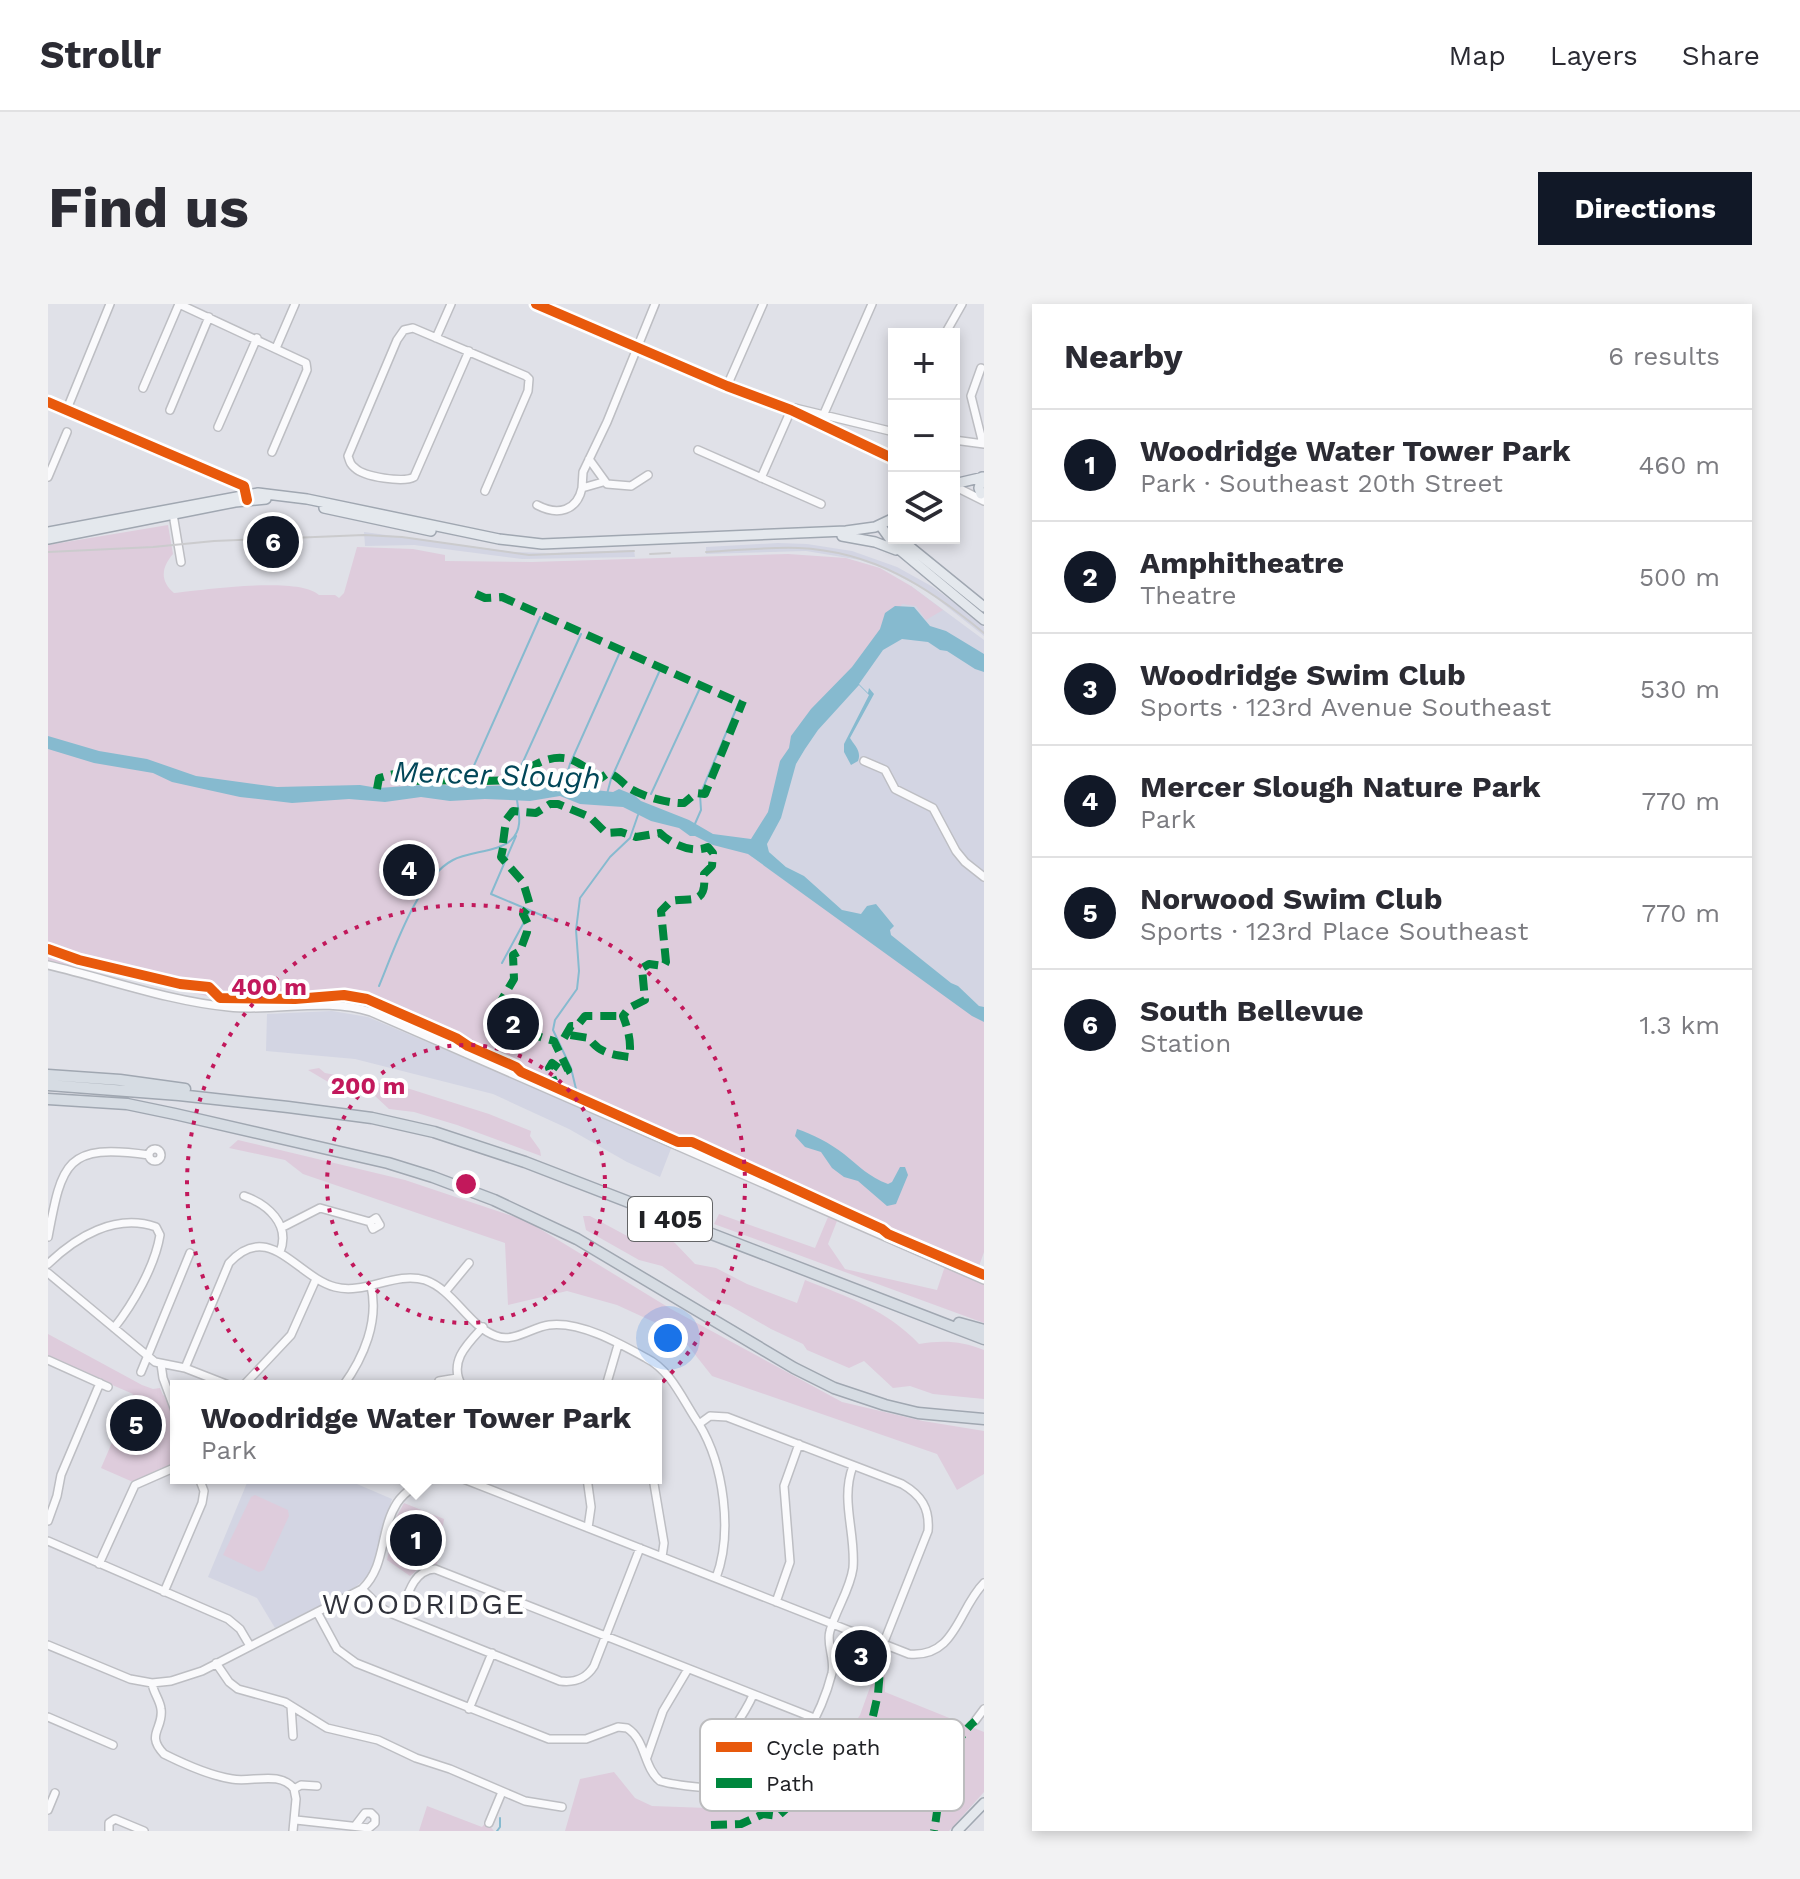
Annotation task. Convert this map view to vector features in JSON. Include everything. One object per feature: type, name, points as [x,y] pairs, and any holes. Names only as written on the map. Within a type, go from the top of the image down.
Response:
[{"type":"highway","points":[[48,1075],[146,1083],[288,1107]]},
{"type":"highway","name":"I 405","points":[[48,1085],[288,1107],[405,1124],[481,1146],[984,1339]]},
{"type":"highway","name":"I 405","points":[[48,1099],[127,1104],[175,1114],[388,1163],[464,1188],[577,1239],[816,1379],[885,1405],[984,1422]]},
{"type":"highway","points":[[893,1305],[984,1330]]},
{"type":"main road","points":[[960,483],[983,477]]},
{"type":"main road","points":[[983,477],[979,488],[983,497]]},
{"type":"main road","points":[[48,536],[247,497],[286,495],[499,539],[542,544],[846,531],[882,528],[888,523]]},
{"type":"main road","points":[[247,497],[287,501],[498,544],[542,550],[842,536],[888,526]]},
{"type":"main road","points":[[48,536],[75,527],[173,511]]},
{"type":"main road","points":[[360,517],[379,514]]},
{"type":"main road","points":[[882,528],[888,532]]},
{"type":"main road","points":[[882,528],[907,557],[984,620]]},
{"type":"main road","points":[[842,536],[875,542],[907,557]]},
{"type":"main road","points":[[906,544],[984,607]]},
{"type":"main road","points":[[957,1831],[984,1803]]},
{"type":"street","points":[[67,409],[110,304]]},
{"type":"street","points":[[143,388],[179,304],[304,361],[307,366],[272,452]]},
{"type":"street","points":[[276,348],[295,304]]},
{"type":"street","points":[[436,338],[451,304]]},
{"type":"street","points":[[536,304],[727,386],[791,410],[888,456]]},
{"type":"street","points":[[537,505],[555,510],[572,507],[579,500],[583,472],[655,304]]},
{"type":"street","points":[[727,386],[763,304]]},
{"type":"street","points":[[819,425],[872,304]]},
{"type":"street","points":[[948,328],[962,304]]},
{"type":"street","points":[[170,410],[209,317]]},
{"type":"street","points":[[469,351],[414,477],[405,481],[362,473],[349,460],[356,434],[397,340],[406,328],[413,328],[469,351],[526,376],[530,382],[485,491]]},
{"type":"street","points":[[218,427],[257,338]]},
{"type":"street","points":[[960,441],[984,444],[971,396],[981,368]]},
{"type":"street","points":[[48,402],[244,486],[247,497]]},
{"type":"street","points":[[761,478],[791,410],[795,408],[888,431]]},
{"type":"street","points":[[48,477],[67,432]]},
{"type":"street","points":[[698,450],[821,504]]},
{"type":"street","points":[[589,459],[603,482]]},
{"type":"street","points":[[582,488],[603,482],[631,486],[648,475]]},
{"type":"street","points":[[960,487],[983,497]]},
{"type":"street","points":[[173,511],[181,562]]},
{"type":"street","points":[[864,761],[885,770],[895,789],[933,808],[956,851],[983,876]]},
{"type":"street","points":[[48,965],[227,1007],[337,1006],[364,1010],[984,1280]]},
{"type":"street","points":[[48,1237],[58,1185],[74,1160],[102,1151],[149,1155]]},
{"type":"street","points":[[244,1196],[265,1205],[281,1228],[283,1241],[280,1252]]},
{"type":"street","points":[[281,1228],[320,1208],[370,1222]]},
{"type":"street","points":[[49,1261],[99,1228],[148,1225],[160,1231],[158,1246],[135,1299],[114,1328]]},
{"type":"street","points":[[185,1368],[229,1263],[237,1255],[255,1248],[280,1252],[316,1279],[346,1289],[416,1278],[425,1280],[445,1292],[496,1336],[509,1338],[541,1326],[567,1325],[585,1329],[659,1366],[699,1424],[716,1459],[721,1483],[725,1546],[716,1578]]},
{"type":"street","points":[[141,1372],[190,1253]]},
{"type":"street","points":[[445,1292],[469,1263]]},
{"type":"street","points":[[48,1273],[147,1356],[161,1364],[185,1368],[216,1380]]},
{"type":"street","points":[[249,1380],[291,1335],[316,1279]]},
{"type":"street","points":[[347,1380],[373,1321],[375,1305],[371,1286]]},
{"type":"street","points":[[459,1380],[457,1364],[462,1352],[483,1327]]},
{"type":"street","points":[[608,1380],[618,1345]]},
{"type":"street","points":[[48,1360],[104,1385],[61,1475],[48,1521]]},
{"type":"street","points":[[161,1364],[170,1393]]},
{"type":"street","points":[[699,1424],[710,1416],[721,1415],[909,1488],[919,1497],[926,1508],[928,1523],[925,1541],[883,1646]]},
{"type":"street","points":[[776,1602],[790,1562],[784,1486],[799,1444]]},
{"type":"street","points":[[400,1616],[417,1577],[425,1570],[435,1569],[814,1718],[832,1672],[829,1638],[852,1570],[846,1493],[853,1466]]},
{"type":"street","points":[[99,1564],[135,1485],[170,1470]]},
{"type":"street","points":[[164,1592],[202,1503],[204,1491],[201,1484]]},
{"type":"street","points":[[48,1645],[130,1679],[152,1683],[183,1678],[362,1589],[378,1566],[396,1504],[416,1484]]},
{"type":"street","points":[[476,1484],[909,1654],[924,1654],[941,1647],[950,1639],[969,1602],[984,1583]]},
{"type":"street","points":[[588,1484],[591,1507],[588,1528]]},
{"type":"street","points":[[654,1484],[664,1543],[662,1557]]},
{"type":"street","points":[[48,1541],[228,1619],[240,1629],[250,1646]]},
{"type":"street","points":[[362,1589],[384,1610],[560,1681],[581,1680],[594,1666],[640,1548]]},
{"type":"street","points":[[317,1612],[332,1641],[348,1659],[540,1736],[561,1740],[586,1739],[618,1727],[627,1728],[635,1733],[652,1773],[660,1781],[700,1785]]},
{"type":"street","points":[[469,1709],[492,1653]]},
{"type":"street","points":[[216,1663],[238,1689],[279,1700],[327,1728],[378,1740],[532,1803],[562,1807]]},
{"type":"street","points":[[647,1757],[663,1711],[688,1669]]},
{"type":"street","points":[[152,1683],[161,1712],[155,1736],[158,1748],[169,1757],[227,1778],[282,1779],[294,1789],[296,1820],[293,1831]]},
{"type":"street","points":[[740,1719],[753,1695]]},
{"type":"street","points":[[291,1706],[293,1736]]},
{"type":"street","points":[[975,1721],[984,1709]]},
{"type":"street","points":[[48,1717],[113,1745]]},
{"type":"street","points":[[294,1789],[301,1785],[317,1786]]},
{"type":"street","points":[[489,1823],[502,1792]]},
{"type":"street","points":[[48,1810],[55,1793]]},
{"type":"street","points":[[109,1831],[109,1823],[115,1819],[125,1828],[144,1831]]},
{"type":"street","points":[[296,1820],[355,1826]]},
{"type":"shaded area","points":[[168,525],[173,554],[166,564],[164,579],[174,593],[272,585],[308,589],[319,595],[339,598],[344,593],[357,547],[413,549],[445,555],[445,561],[532,562],[788,554],[846,558],[880,568],[943,610],[926,620],[916,606],[902,604],[883,637],[792,754],[768,827],[752,857],[984,1022],[984,1252],[978,1269],[378,1009],[353,1001],[326,999],[271,1004],[225,1000],[48,961],[48,545]]},
{"type":"shaded area","points":[[364,532],[513,552],[634,550],[635,557],[522,559],[414,545],[365,546]]},
{"type":"shaded area","points":[[778,543],[852,551],[897,567],[957,605],[984,627],[984,636],[926,590],[860,560],[806,551],[706,554],[706,547]]},
{"type":"shaded area","points":[[911,586],[984,640],[984,1012],[832,907],[769,852],[767,844],[792,754],[883,637]]},
{"type":"shaded area","points":[[332,1011],[368,1017],[672,1146],[660,1177],[569,1129],[493,1094],[355,1059],[266,1051],[267,1014]]},
{"type":"shaded area","points":[[319,1068],[325,1073],[410,1089],[489,1114],[531,1131],[530,1136],[541,1156],[457,1125],[414,1112],[389,1109],[374,1095],[349,1084],[345,1092],[308,1070]]},
{"type":"shaded area","points":[[238,1140],[405,1180],[527,1221],[671,1309],[842,1402],[923,1421],[984,1431],[984,1474],[957,1490],[937,1454],[712,1376],[678,1333],[617,1305],[567,1291],[508,1305],[505,1243],[303,1174],[285,1160],[229,1148]]},
{"type":"shaded area","points":[[719,1214],[815,1248],[828,1217],[837,1221],[828,1244],[845,1269],[937,1290],[945,1266],[984,1284],[984,1323],[714,1224]]},
{"type":"shaded area","points":[[583,1216],[590,1216],[629,1237],[638,1222],[675,1243],[695,1264],[716,1268],[797,1303],[805,1280],[880,1313],[919,1344],[952,1342],[984,1350],[984,1399],[933,1394],[910,1386],[893,1388],[864,1361],[849,1368],[807,1350],[803,1344],[729,1305],[711,1301],[662,1266],[639,1260],[586,1230]]},
{"type":"shaded area","points":[[48,1334],[142,1385],[160,1388],[170,1404],[170,1467],[133,1482],[101,1468],[133,1394],[48,1357]]},
{"type":"shaded area","points":[[247,1484],[357,1484],[392,1499],[368,1576],[353,1589],[275,1628],[257,1598],[208,1577]]},
{"type":"shaded area","points":[[255,1495],[288,1510],[289,1516],[264,1570],[259,1572],[223,1555],[251,1497]]},
{"type":"shaded area","points":[[404,1503],[444,1519],[437,1564],[422,1566],[410,1576],[387,1560],[396,1518]]},
{"type":"shaded area","points":[[854,1638],[889,1651],[885,1692],[952,1719],[857,1719],[873,1679],[844,1666]]},
{"type":"shaded area","points":[[964,1724],[984,1732],[984,1792],[949,1831],[565,1831],[580,1779],[614,1772],[635,1798],[652,1806],[700,1808],[700,1811],[964,1811]]},
{"type":"shaded area","points":[[427,1806],[482,1827],[486,1822],[494,1831],[419,1831]]},
{"type":"water","name":"Mercer Slough","points":[[895,606],[914,607],[930,626],[946,631],[984,654],[984,672],[928,642],[902,639],[883,650],[859,684],[868,693],[869,688],[874,694],[850,738],[858,751],[858,761],[851,765],[844,752],[844,744],[869,695],[859,685],[818,730],[796,764],[781,818],[767,844],[769,852],[786,867],[804,876],[842,910],[861,914],[867,906],[876,904],[894,926],[890,930],[891,935],[984,1007],[984,1022],[748,854],[713,845],[679,828],[651,821],[623,807],[580,804],[560,796],[530,801],[450,801],[421,797],[385,802],[349,799],[292,803],[240,797],[172,782],[153,773],[94,763],[48,749],[48,736],[99,751],[147,759],[196,776],[277,787],[541,784],[613,792],[619,789],[713,834],[751,839],[768,812],[780,761],[789,748],[791,736],[811,709],[852,667],[880,629],[885,613]]},
{"type":"water","points":[[797,1129],[833,1146],[870,1175],[888,1184],[900,1167],[905,1167],[908,1175],[896,1204],[887,1206],[858,1181],[844,1177],[832,1168],[821,1152],[805,1147],[795,1136]]},
{"type":"waterway","points":[[464,788],[540,617]]},
{"type":"waterway","points":[[512,786],[581,634]]},
{"type":"waterway","points":[[563,787],[570,764],[620,652]]},
{"type":"waterway","points":[[607,794],[660,670]]},
{"type":"waterway","points":[[651,794],[700,688]]},
{"type":"waterway","points":[[694,826],[701,810],[700,795],[740,700]]},
{"type":"waterway","points":[[379,986],[408,916],[429,882],[453,860],[500,847],[511,840],[519,826],[517,800]]},
{"type":"waterway","points":[[576,1089],[571,1068],[553,1030],[555,1020],[577,989],[576,930],[580,898],[610,857],[630,838],[638,815]]},
{"type":"waterway","points":[[516,836],[491,894],[553,920]]},
{"type":"waterway","points":[[502,963],[530,911]]},
{"type":"waterway","points":[[497,1831],[500,1818]]},
{"type":"tram line","points":[[48,552],[364,535],[402,537],[529,555],[634,551]]},
{"type":"tram line","points":[[706,552],[798,548],[851,556],[898,574],[942,601],[984,633]]},
{"type":"tram line","points":[[650,554],[670,553]]},
{"type":"marked path","points":[[476,594],[485,598],[502,597],[738,702]]},
{"type":"marked path","points":[[377,789],[379,778],[394,774],[411,781],[461,780],[467,776],[481,781],[519,780],[542,761],[565,758],[601,778],[611,774],[641,794],[684,803],[696,793],[705,794],[743,701]]},
{"type":"marked path","points":[[503,843],[506,820],[513,811],[536,813],[550,804],[558,804],[590,817],[606,833],[621,832],[636,837],[660,833],[682,847],[708,847],[713,853],[712,866],[704,874],[700,896],[671,901],[661,911],[666,962],[664,966],[649,964],[642,968],[645,1000],[629,1008],[623,1016],[629,1036],[629,1057],[602,1050],[589,1038],[570,1035]]},
{"type":"marked path","points":[[503,848],[501,857],[523,882],[530,905],[523,914],[528,924],[527,932],[520,951],[513,955],[514,979],[501,1001],[515,1023],[554,1041],[568,1070],[564,1072],[552,1063],[549,1068],[555,1084],[550,1089]]},
{"type":"marked path","points":[[564,1038],[571,1026],[577,1026],[585,1016],[623,1016]]},
{"type":"marked path","points":[[872,1719],[882,1647]]},
{"type":"marked path","points":[[964,1732],[975,1721]]},
{"type":"marked path","points":[[711,1825],[741,1824],[763,1814],[778,1816],[784,1811]]},
{"type":"marked path","points":[[934,1831],[936,1811]]},
{"type":"cycle path","points":[[536,304],[727,386],[791,410],[888,456]]},
{"type":"cycle path","points":[[48,402],[244,486],[247,500]]},
{"type":"cycle path","points":[[48,949],[79,960],[180,984],[209,987],[220,998],[295,999],[344,995],[367,999],[456,1038],[521,1072],[678,1142],[692,1142],[888,1234],[984,1275]]},
{"type":"place","name":"South Bellevue","points":[[273,542]]},
{"type":"place","name":"Mercer Slough Nature Park","points":[[409,870]]},
{"type":"place","name":"Amphitheatre","points":[[513,1024]]},
{"type":"place","name":"Norwood Swim Club","points":[[136,1425]]},
{"type":"place","name":"Woodridge Water Tower Park","points":[[416,1540]]},
{"type":"place","name":"Woodridge Swim Club","points":[[861,1656]]},
{"type":"district","name":"WOODRIDGE","points":[[424,1604]]}]
